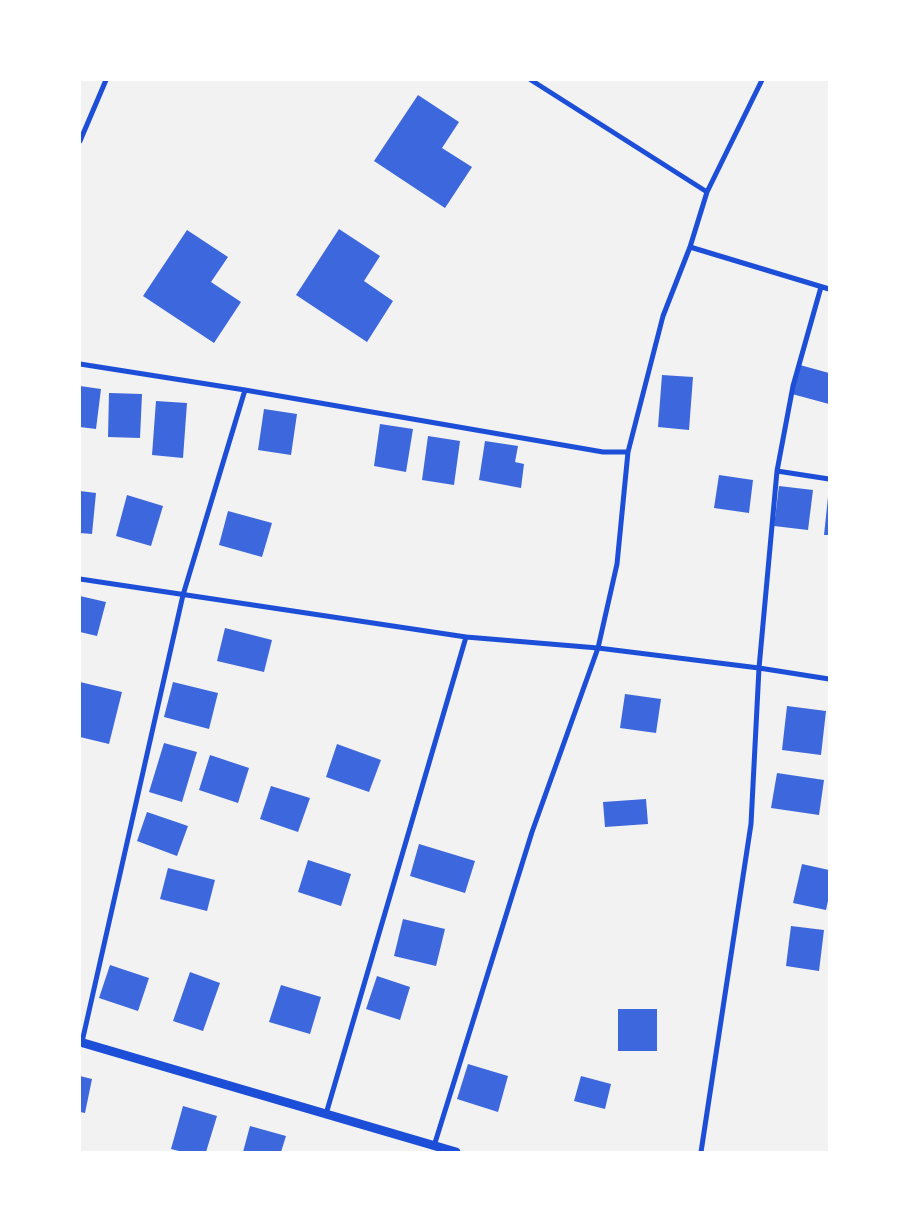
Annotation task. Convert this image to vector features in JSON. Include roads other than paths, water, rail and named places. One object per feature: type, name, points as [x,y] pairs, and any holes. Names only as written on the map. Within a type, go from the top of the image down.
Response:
[{"type":"street","points":[[80,141],[106,80]]},
{"type":"street","points":[[531,80],[707,192]]},
{"type":"street","points":[[434,1146],[532,832],[598,648],[617,564],[628,452],[663,316],[690,247],[707,192],[762,80]]},
{"type":"street","points":[[690,247],[829,289]]},
{"type":"street","points":[[701,1152],[751,824],[759,668],[777,471],[793,386],[821,287]]},
{"type":"street","points":[[80,364],[245,390],[603,452],[628,452]]},
{"type":"street","points":[[245,390],[183,595],[81,1042],[456,1152]]},
{"type":"street","points":[[777,471],[829,479]]},
{"type":"street","points":[[80,580],[466,637],[598,648],[759,668],[829,679]]},
{"type":"street","points":[[326,1114],[466,637]]}]
